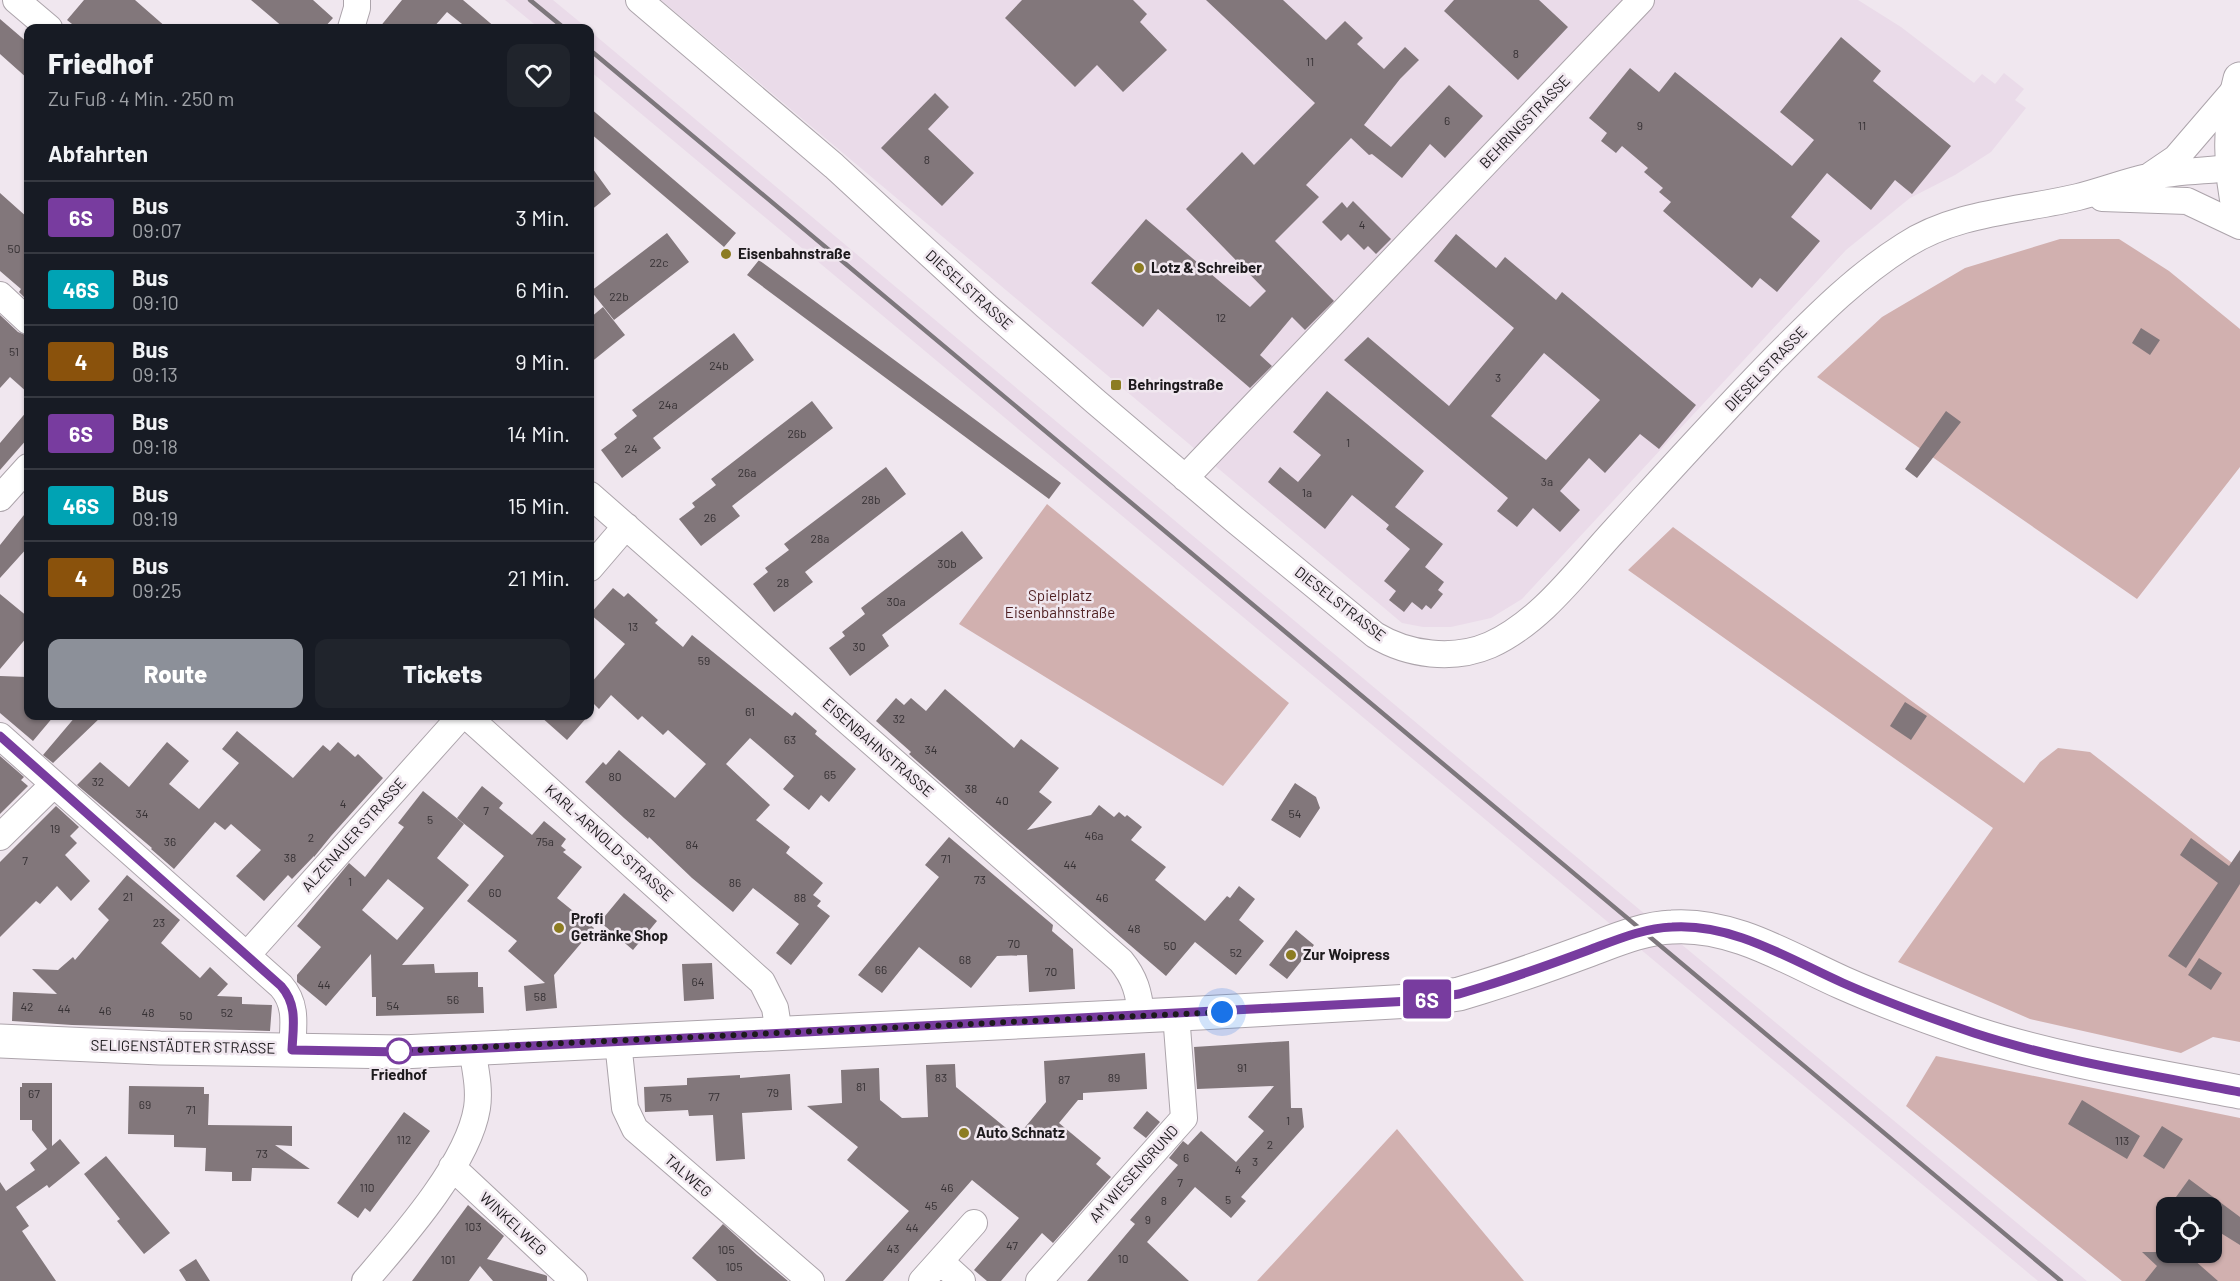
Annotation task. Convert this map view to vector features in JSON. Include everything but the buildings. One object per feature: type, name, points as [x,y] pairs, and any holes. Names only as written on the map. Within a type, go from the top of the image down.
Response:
[{"type":"main road","points":[[2239,83],[2231,168],[2240,216]]},
{"type":"main road","name":"SELIGENSTÄDTER STRASSE","points":[[0,1041],[160,1048],[401,1052],[1411,1001],[1448,996],[1509,979],[1643,932],[1672,927],[1694,927],[1715,929],[1744,938],[1845,984],[1909,1010],[1978,1034],[2099,1064],[2240,1092]]},
{"type":"street","points":[[16,0],[44,24]]},
{"type":"street","points":[[352,24],[357,0]]},
{"type":"street","name":"DIESELSTRASSE","points":[[639,0],[834,166],[995,314],[1185,478],[1366,628],[1386,641],[1414,651],[1436,653],[1468,651],[1487,646],[1520,627],[1538,612],[1747,387],[1823,309],[1856,280],[1906,244],[1939,228],[1990,213],[2078,197],[2149,177],[2231,168]]},
{"type":"street","name":"BEHRINGSTRASSE","points":[[1185,478],[1641,0]]},
{"type":"street","name":"DIESELSTRASSE","points":[[2149,177],[2176,158],[2239,83]]},
{"type":"street","name":"DIESELSTRASSE","points":[[2187,201],[2211,190],[2231,168]]},
{"type":"street","name":"DIESELSTRASSE","points":[[2078,197],[2187,201],[2240,226]]},
{"type":"street","points":[[0,295],[24,317]]},
{"type":"street","points":[[0,498],[24,471]]},
{"type":"street","name":"EISENBAHNSTRASSE","points":[[594,498],[1121,961],[1135,981],[1140,994],[1141,1015]]},
{"type":"street","points":[[594,563],[626,526]]},
{"type":"street","name":"ALZENAUER STRASSE","points":[[247,955],[456,720]]},
{"type":"street","name":"KARL-ARNOLD-STRASSE","points":[[471,720],[762,982],[775,1008],[779,1033]]},
{"type":"street","points":[[0,736],[289,994],[294,1011],[292,1050]]},
{"type":"street","points":[[0,837],[54,784]]},
{"type":"street","name":"AM WIESENGRUND","points":[[1039,1281],[1184,1118],[1176,1014]]},
{"type":"street","name":"TALWEG","points":[[618,1042],[625,1108],[635,1129],[811,1281]]},
{"type":"street","points":[[365,1281],[452,1167],[472,1128],[477,1107],[477,1077],[472,1048]]},
{"type":"street","name":"WINKELWEG","points":[[452,1167],[574,1281]]},
{"type":"street","points":[[922,1281],[974,1223]]},
{"type":"street","points":[[940,1261],[962,1281]]},
{"type":"shaded area","points":[[505,0],[553,0],[582,24],[534,24]]},
{"type":"shaded area","points":[[661,0],[1858,0],[1901,27],[1974,83],[1982,74],[1995,84],[2004,73],[2024,89],[2015,100],[2026,108],[1991,152],[1955,175],[1910,198],[1846,250],[1522,599],[1491,618],[1451,627],[1423,627],[1402,623]]},
{"type":"shaded area","points":[[594,34],[2087,1281],[2038,1281],[594,74]]},
{"type":"green space","points":[[2060,239],[2119,239],[2169,271],[2240,329],[2240,467],[2137,599],[1817,377],[1882,317],[1965,268]]},
{"type":"green space","name":"Spielplatz Eisenbahnstraße","points":[[1047,504],[1289,703],[1223,786],[959,624]]},
{"type":"green space","points":[[1673,527],[2024,783],[2040,762],[2058,748],[2090,752],[2240,869],[2240,1042],[2213,1037],[2181,1053],[2030,1019],[1898,962],[1993,828],[1628,570]]},
{"type":"green space","points":[[1936,1056],[2240,1118],[2240,1281],[2122,1281],[1906,1106]]},
{"type":"green space","points":[[1397,1129],[1524,1281],[1257,1281]]},
{"type":"railway","points":[[530,0],[559,24]]},
{"type":"railway","points":[[594,53],[2061,1281]]},
{"type":"bus line","name":"6S","points":[[0,736],[289,994],[294,1011],[292,1050],[401,1052],[1411,1001],[1459,994],[1653,929],[1694,927],[1715,929],[1744,938],[1845,984],[1909,1010],[1978,1034],[2078,1060],[2240,1092]]},
{"type":"place","name":"Eisenbahnstraße","points":[[726,254]]},
{"type":"place","name":"Lotz & Schreiber","points":[[1139,268]]},
{"type":"place","name":"Behringstraße","points":[[1116,385]]},
{"type":"place","name":"Profi Getränke Shop","points":[[559,928]]},
{"type":"place","name":"Zur Woipress","points":[[1291,955]]},
{"type":"place","name":"Friedhof","points":[[399,1051]]},
{"type":"place","name":"Auto Schnatz","points":[[964,1133]]},
{"type":"route","points":[[399,1051],[1222,1012]]}]
